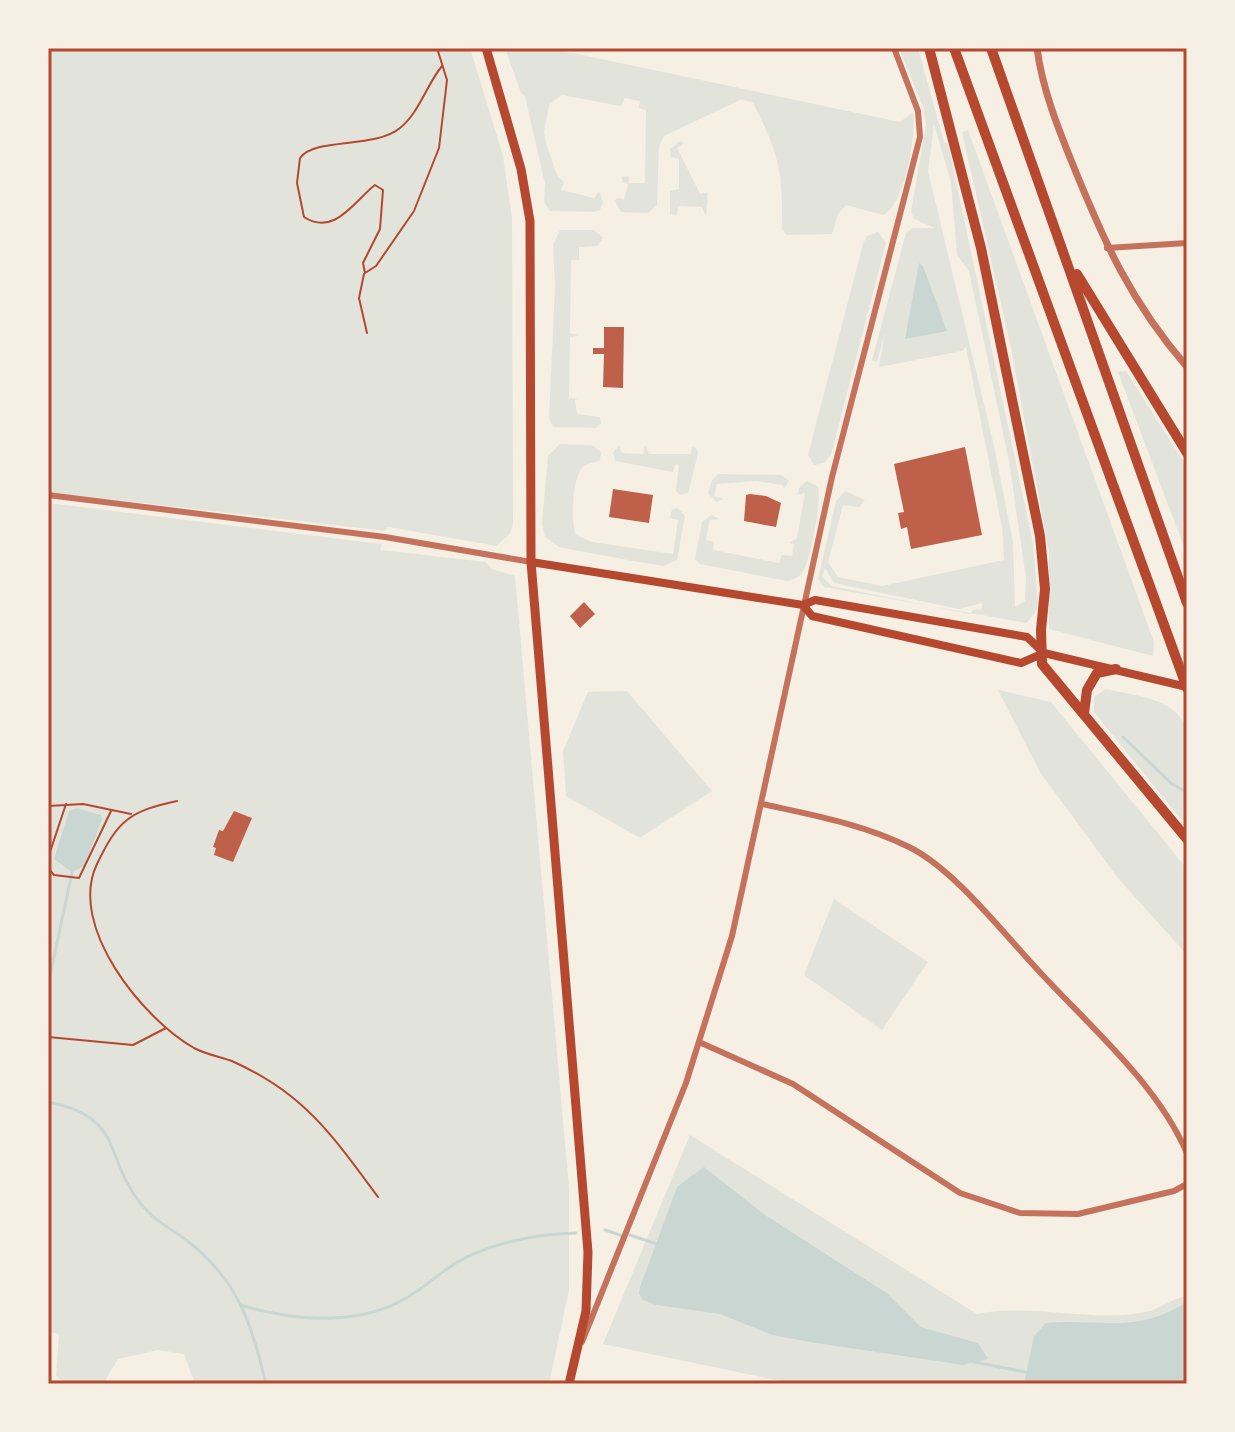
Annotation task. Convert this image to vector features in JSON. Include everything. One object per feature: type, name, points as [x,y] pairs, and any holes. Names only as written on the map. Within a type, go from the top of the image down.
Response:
[{"type":"highway","points":[[929,48],[981,248],[1040,536],[1045,589],[1042,664],[1187,839]]},
{"type":"highway","points":[[954,48],[1187,688]]},
{"type":"highway","points":[[991,48],[1066,253],[1187,603]]},
{"type":"highway","points":[[1066,253],[1129,364],[1187,453]]},
{"type":"highway","points":[[1084,713],[1087,690],[1097,673],[1116,669]]},
{"type":"main road","points":[[486,48],[521,169],[530,221],[531,562],[586,1214],[588,1287],[582,1342],[569,1384]]},
{"type":"main road","points":[[531,562],[803,605],[815,600],[1027,637],[1044,653],[1187,688]]},
{"type":"main road","points":[[803,605],[812,616],[1021,663],[1044,653]]},
{"type":"street","points":[[582,1342],[699,1042],[732,936],[803,605],[920,137],[918,111],[894,48]]},
{"type":"street","points":[[1037,48],[1059,131],[1106,248],[1139,306],[1187,367]]},
{"type":"street","points":[[1106,248],[1187,243]]},
{"type":"street","points":[[48,495],[385,537],[531,562]]},
{"type":"street","points":[[762,804],[847,823],[911,848],[964,890],[1147,1089],[1178,1131],[1187,1153]]},
{"type":"street","points":[[699,1042],[793,1084],[960,1193],[1020,1213],[1078,1214],[1131,1203],[1187,1184]]},
{"type":"path","points":[[365,273],[376,266],[414,211],[428,182],[445,119],[447,80],[437,48]]},
{"type":"path","points":[[367,333],[359,298],[365,273],[363,263],[380,229],[383,190],[375,185],[343,216],[319,223],[310,221],[304,217],[299,197],[300,158],[313,148],[369,142],[398,130],[442,66]]},
{"type":"path","points":[[177,801],[133,814],[114,830],[95,868],[90,904],[97,934],[108,957],[167,1027],[198,1051],[234,1062],[293,1097],[335,1138],[378,1197]]},
{"type":"path","points":[[48,806],[66,803],[133,814]]},
{"type":"path","points":[[48,858],[66,803]]},
{"type":"path","points":[[48,868],[54,875],[79,878],[111,811]]},
{"type":"path","points":[[48,1037],[133,1045],[167,1027]]},
{"type":"shaded area","points":[[48,48],[470,48],[503,156],[512,218],[513,525],[510,533],[497,546],[388,527],[385,531],[48,492]]},
{"type":"shaded area","points":[[505,48],[549,48],[900,122],[913,112],[911,152],[903,185],[897,199],[883,215],[846,205],[838,214],[832,234],[786,235],[782,229],[782,192],[774,150],[753,103],[742,99],[664,136],[659,146],[657,205],[648,213],[621,212],[615,201],[617,198],[624,199],[628,184],[622,182],[622,177],[629,176],[629,183],[645,183],[646,110],[639,108],[640,101],[625,98],[621,106],[562,95],[549,105],[544,132],[557,175],[564,182],[561,190],[594,198],[599,191],[603,202],[600,210],[594,212],[550,211],[544,202],[545,184],[525,96],[521,93]]},
{"type":"shaded area","points":[[899,48],[918,48],[944,142],[948,144],[1033,543],[1038,603],[1035,613],[1026,623],[971,613],[982,609],[982,603],[959,609],[834,583],[825,568],[822,577],[832,586],[930,606],[824,587],[818,579],[836,501],[845,491],[865,500],[859,507],[843,505],[828,562],[838,577],[882,586],[1004,560],[1002,527],[966,347],[962,351],[879,367],[885,333],[877,362],[872,360],[906,233],[913,228],[935,228],[914,219],[911,211],[926,126],[923,107]],"holes":[[[934,124],[951,182],[957,255],[969,271],[1009,461],[1026,578],[1025,601],[1015,607],[1013,542],[994,446],[928,171]]]},
{"type":"shaded area","points":[[968,130],[1154,642],[1153,656],[1049,629],[1049,552],[1011,348],[962,132]]},
{"type":"shaded area","points":[[680,141],[684,143],[677,148],[700,194],[708,192],[706,216],[702,207],[678,206],[677,215],[670,214],[670,191],[679,189],[679,159],[671,157],[670,149]]},
{"type":"shaded area","points":[[560,230],[594,230],[603,238],[597,246],[579,247],[579,260],[571,260],[570,333],[579,335],[570,337],[569,398],[578,399],[575,400],[577,414],[600,417],[601,424],[595,428],[553,427],[549,418],[555,286],[553,245]]},
{"type":"shaded area","points":[[878,232],[886,243],[831,455],[824,463],[814,465],[808,455],[863,244],[867,236]]},
{"type":"shaded area","points":[[919,263],[923,266],[947,331],[905,339]]},
{"type":"shaded area","points":[[1126,371],[1187,467],[1187,555],[1118,372]]},
{"type":"shaded area","points":[[560,444],[592,445],[601,452],[600,460],[579,472],[573,511],[576,535],[592,542],[673,554],[678,520],[670,518],[672,509],[678,508],[685,516],[677,560],[664,566],[627,560],[559,547],[545,537],[542,523],[548,456]]},
{"type":"shaded area","points":[[645,445],[649,454],[691,454],[692,447],[696,448],[698,454],[688,493],[680,495],[676,491],[679,465],[675,464],[673,472],[615,461],[613,452],[619,446],[622,453],[643,454]]},
{"type":"shaded area","points":[[718,474],[782,475],[789,481],[784,489],[782,485],[756,481],[717,484],[714,496],[723,499],[716,502],[708,493],[712,480]]},
{"type":"shaded area","points":[[807,481],[818,487],[819,494],[808,558],[798,577],[787,581],[700,564],[695,559],[702,522],[711,515],[719,519],[710,520],[706,540],[714,542],[713,550],[779,563],[782,555],[792,556],[794,544],[789,543],[797,538],[805,493],[798,495],[799,488]]},
{"type":"shaded area","points":[[48,503],[382,544],[380,550],[486,562],[492,569],[515,576],[569,1188],[569,1290],[549,1384],[195,1384],[184,1354],[158,1350],[118,1359],[106,1379],[108,1384],[67,1384],[56,1376],[59,1334],[48,1332]]},
{"type":"shaded area","points":[[1106,689],[1164,704],[1181,718],[1187,729],[1187,827],[1094,712],[1094,697]]},
{"type":"shaded area","points":[[998,690],[1051,702],[1187,869],[1187,955],[1117,877],[1040,772]]},
{"type":"shaded area","points":[[627,691],[712,791],[640,838],[566,796],[563,751],[588,692]]},
{"type":"shaded area","points":[[77,808],[101,815],[102,820],[84,866],[72,872],[54,859],[69,811]]},
{"type":"shaded area","points":[[834,899],[928,962],[882,1030],[804,975]]},
{"type":"shaded area","points":[[690,1135],[977,1314],[1018,1311],[1125,1315],[1151,1311],[1187,1296],[1187,1384],[795,1384],[603,1344]]},
{"type":"shaded area","points":[[704,1167],[765,1215],[888,1294],[921,1327],[978,1343],[988,1359],[963,1365],[810,1342],[772,1335],[720,1314],[656,1305],[643,1300],[639,1294],[640,1287],[677,1187]]},
{"type":"shaded area","points":[[1187,1302],[1187,1384],[1024,1384],[1034,1336],[1046,1323],[1134,1322],[1168,1312]]},
{"type":"building","points":[[604,327],[624,327],[623,388],[603,387],[604,354],[593,354],[593,348],[604,348]]},
{"type":"building","points":[[965,447],[982,535],[911,549],[907,527],[901,529],[898,513],[904,512],[894,464]]},
{"type":"building","points":[[613,489],[653,495],[649,523],[609,517]]},
{"type":"building","points":[[746,495],[766,496],[781,503],[776,527],[744,521]]},
{"type":"building","points":[[584,602],[595,614],[580,628],[570,616]]},
{"type":"building","points":[[234,811],[252,818],[233,862],[214,855],[216,848],[213,847],[219,830],[223,831]]},
{"type":"waterway","points":[[1123,737],[1172,784],[1187,792]]},
{"type":"waterway","points":[[48,985],[73,868]]},
{"type":"waterway","points":[[48,1102],[73,1109],[101,1128],[129,1187],[141,1204],[157,1220],[189,1242],[220,1273],[232,1289],[249,1324],[266,1384]]},
{"type":"waterway","points":[[605,1230],[623,1236]]},
{"type":"waterway","points":[[241,1305],[304,1317],[347,1317],[369,1313],[408,1297],[461,1260],[482,1251],[521,1239],[576,1233]]},
{"type":"waterway","points":[[630,1235],[657,1244]]},
{"type":"waterway","points":[[974,1362],[1030,1373]]}]
